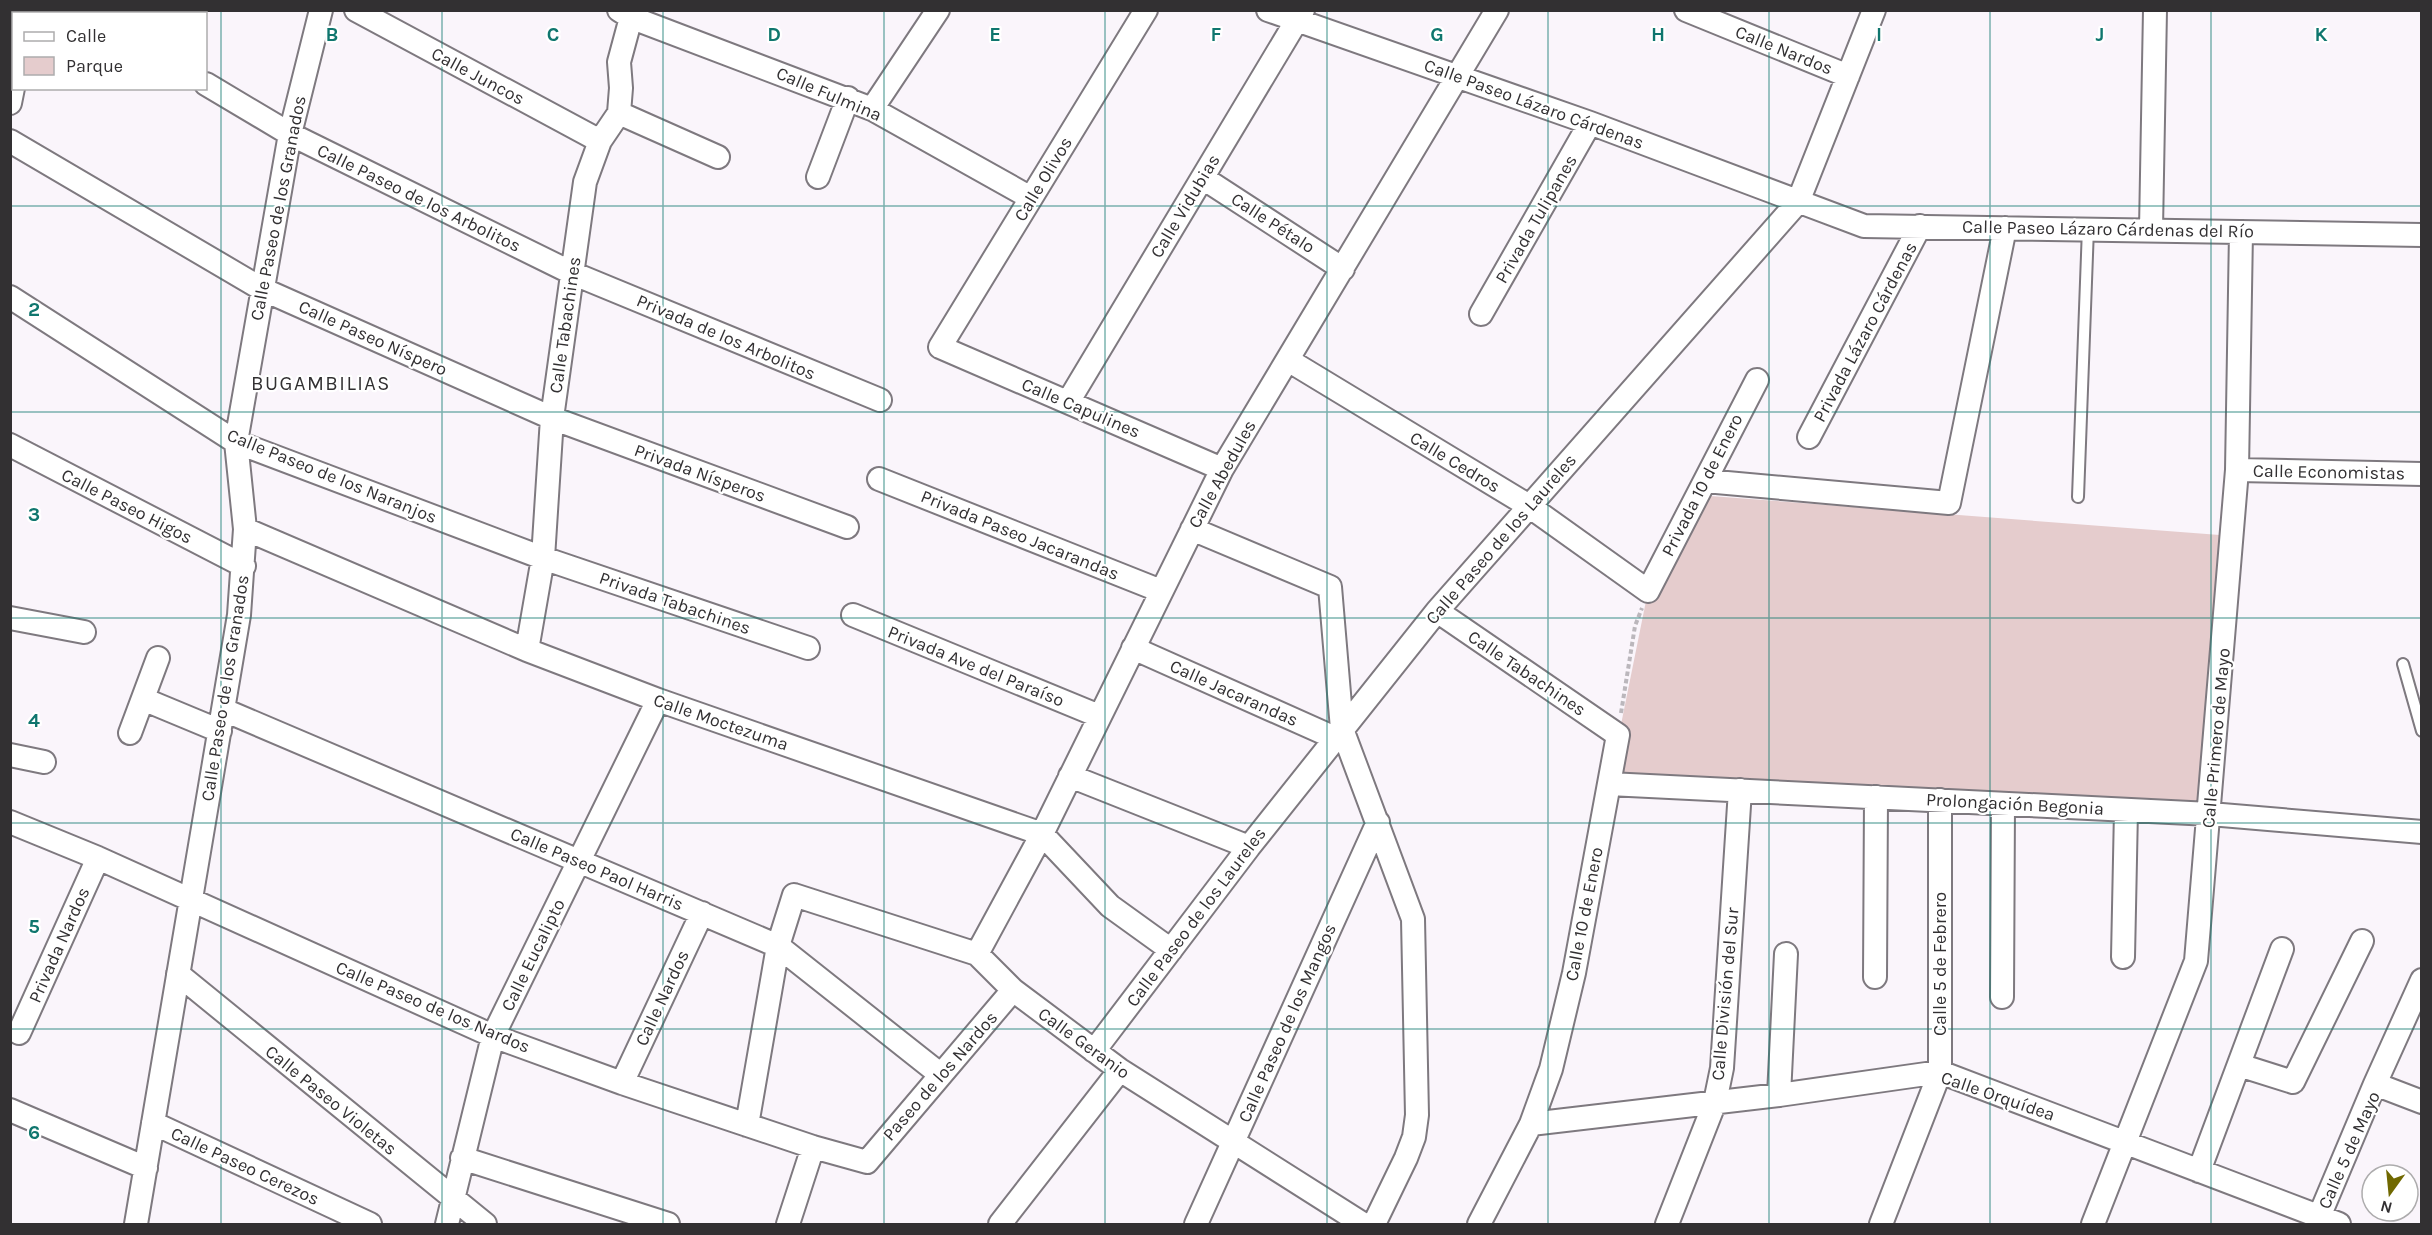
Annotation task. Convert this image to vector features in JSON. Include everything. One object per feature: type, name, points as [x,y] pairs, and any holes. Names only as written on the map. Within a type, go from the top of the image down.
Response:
[{"type":"street","name":"Calle Paseo de los Granados","points":[[136,1224],[240,615],[245,529],[236,442],[290,134],[321,10]]},
{"type":"street","name":"Calle Juncos","points":[[356,10],[600,141]]},
{"type":"street","points":[[872,109],[938,10]]},
{"type":"street","name":"Calle Olivos","points":[[940,347],[1146,10]]},
{"type":"street","name":"Calle Paseo Lázaro Cárdenas","points":[[1268,10],[1300,16],[1798,202]]},
{"type":"street","name":"Calle Abedules","points":[[977,954],[1042,834],[1222,469],[1497,10]]},
{"type":"street","name":"Calle Nardos","points":[[1686,10],[1848,76]]},
{"type":"street","name":"Calle Paseo de los Laureles","points":[[1094,1051],[1249,847],[1437,611],[1798,202],[1874,10]]},
{"type":"street","points":[[2151,229],[2155,10]]},
{"type":"street","points":[[627,13],[619,62],[621,88],[619,113],[718,157]]},
{"type":"street","name":"Calle Fulmina","points":[[627,13],[872,109],[1031,198]]},
{"type":"street","name":"Calle Vidubias","points":[[1068,402],[1300,16]]},
{"type":"street","name":"Calle Paseo de los Arbolitos","points":[[207,85],[290,134],[572,273]]},
{"type":"street","points":[[818,177],[848,99]]},
{"type":"street","name":"Calle Tabachines","points":[[527,650],[543,558],[552,418],[585,182],[600,141],[619,113]]},
{"type":"street","name":"Privada Tulipanes","points":[[1480,315],[1590,123]]},
{"type":"street","name":"Calle Paseo Níspero","points":[[10,141],[262,289],[552,418]]},
{"type":"street","name":"Calle Pétalo","points":[[1203,178],[1343,268]]},
{"type":"street","name":"Calle Paseo Lázaro Cárdenas del Río","points":[[1798,202],[1864,226],[2421,235]]},
{"type":"street","name":"Privada Lázaro Cárdenas","points":[[1809,437],[1920,226]]},
{"type":"street","points":[[1705,481],[1949,503],[2005,228]]},
{"type":"street","name":"Calle Primero de Mayo","points":[[2093,1224],[2196,961],[2238,470],[2241,232]]},
{"type":"street","name":"Privada de los Arbolitos","points":[[572,273],[880,400]]},
{"type":"street","name":"Calle Paseo de los Naranjos","points":[[10,297],[236,442],[543,558]]},
{"type":"street","name":"Calle Capulines","points":[[940,347],[1222,469]]},
{"type":"street","name":"Calle Cedros","points":[[1288,360],[1529,506],[1648,591]]},
{"type":"street","name":"Privada 10 de Enero","points":[[1648,591],[1756,380]]},
{"type":"street","name":"Privada Nísperos","points":[[552,418],[847,527]]},
{"type":"street","name":"Calle Paseo Higos","points":[[10,446],[244,566]]},
{"type":"street","name":"Calle Economistas","points":[[2238,470],[2421,474]]},
{"type":"street","name":"Privada Paseo Jacarandas","points":[[879,479],[1161,591]]},
{"type":"street","name":"Calle Moctezuma","points":[[245,529],[527,650],[658,700],[1042,834],[1110,906],[1171,950]]},
{"type":"street","points":[[1192,529],[1330,587],[1339,733],[1378,822],[1413,919],[1417,1115],[1414,1137],[1406,1158],[1374,1224]]},
{"type":"street","name":"Privada Tabachines","points":[[543,558],[808,648]]},
{"type":"street","name":"Calle Tabachines","points":[[1437,611],[1618,735]]},
{"type":"street","name":"Privada Ave del Paraíso","points":[[853,615],[1100,716]]},
{"type":"street","points":[[10,618],[84,632]]},
{"type":"street","name":"Calle Jacarandas","points":[[1133,648],[1339,733]]},
{"type":"street","points":[[130,732],[158,658]]},
{"type":"street","name":"Calle Paseo Paol Harris","points":[[143,699],[222,721],[580,861],[778,946],[941,1075]]},
{"type":"street","name":"Calle Eucalipto","points":[[447,1224],[493,1036],[658,700]]},
{"type":"street","name":"Calle 10 de Enero","points":[[1479,1224],[1532,1124],[1551,1068],[1574,973],[1618,735]]},
{"type":"street","points":[[10,755],[44,762]]},
{"type":"street","points":[[1070,776],[1249,847]]},
{"type":"street","name":"Prolongación Begonia","points":[[1609,784],[2210,814],[2421,832]]},
{"type":"street","name":"Calle División del Sur","points":[[1667,1224],[1715,1102],[1722,1068],[1740,790]]},
{"type":"street","points":[[1875,977],[1876,797]]},
{"type":"street","name":"Calle 5 de Febrero","points":[[1881,1224],[1940,1072],[1940,800]]},
{"type":"street","points":[[2002,997],[2003,804]]},
{"type":"street","points":[[2123,957],[2126,810]]},
{"type":"street","name":"Calle Paseo de los Nardos","points":[[10,822],[98,858],[493,1036],[622,1083],[813,1147],[867,1162]]},
{"type":"street","name":"Calle Paseo de los Mangos","points":[[1196,1224],[1378,822]]},
{"type":"street","name":"Privada Nardos","points":[[19,1033],[98,858]]},
{"type":"street","name":"Calle Geranio","points":[[778,946],[794,895],[977,954],[1013,990],[1120,1070],[1363,1224]]},
{"type":"street","name":"Calle Nardos","points":[[622,1083],[702,913]]},
{"type":"street","points":[[2239,1065],[2293,1082],[2362,941]]},
{"type":"street","points":[[747,1125],[778,946]]},
{"type":"street","points":[[2199,1171],[2282,949]]},
{"type":"street","points":[[1779,1095],[1786,954]]},
{"type":"street","name":"Calle Paseo Violetas","points":[[178,974],[485,1224]]},
{"type":"street","points":[[2374,1084],[2421,980]]},
{"type":"street","name":"Paseo de los Nardos","points":[[867,1162],[1013,990]]},
{"type":"street","points":[[1000,1224],[1120,1070]]},
{"type":"street","name":"Calle Orquídea","points":[[1532,1124],[1779,1095],[1940,1072],[2125,1142],[2325,1222]]},
{"type":"street","name":"Calle 5 de Mayo","points":[[2325,1222],[2374,1084],[2421,1102]]},
{"type":"street","points":[[10,1110],[146,1168]]},
{"type":"street","name":"Calle Paseo Cerezos","points":[[153,1123],[370,1224]]},
{"type":"street","points":[[788,1224],[813,1147]]},
{"type":"street","points":[[462,1158],[668,1224]]},
{"type":"lane","points":[[2078,497],[2088,228]]},
{"type":"lane","points":[[2403,663],[2421,731]]},
{"type":"path","points":[[1618,735],[1635,626],[1648,591]]},
{"type":"green space","points":[[1697,495],[2233,536],[2210,814],[1609,784],[1648,591]]},
{"type":"district","name":"BUGAMBILIAS","points":[[321,383]]}]
